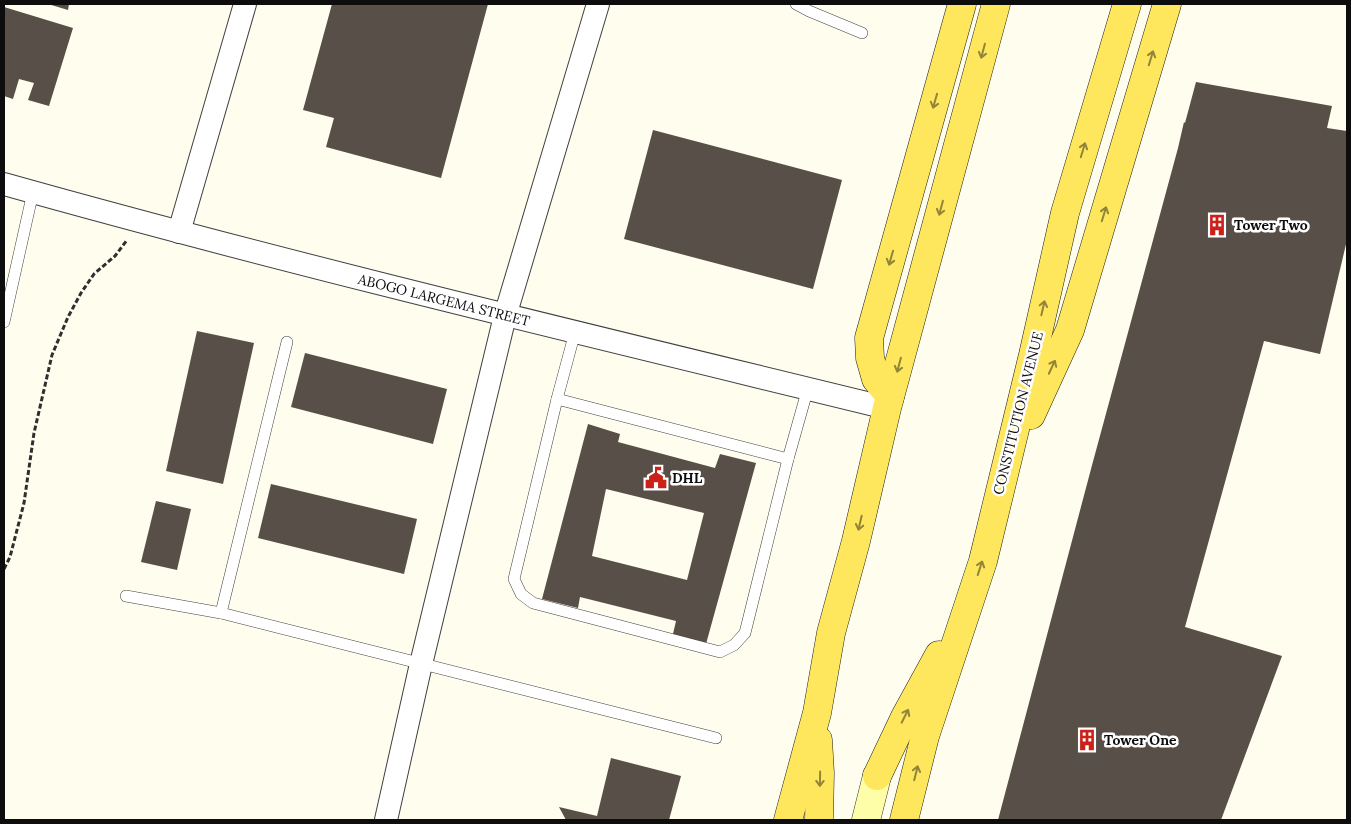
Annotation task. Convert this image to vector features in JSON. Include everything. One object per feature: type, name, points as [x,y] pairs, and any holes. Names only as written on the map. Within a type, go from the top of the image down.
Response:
[{"type":"main road","points":[[888,402],[876,378],[870,358],[869,338],[962,4]]},
{"type":"main road","points":[[788,820],[817,713],[831,633],[856,541],[888,402],[996,4]]},
{"type":"main road","name":"CONSTITUTION AVENUE","points":[[904,820],[925,736],[983,561],[1065,213],[1127,4]]},
{"type":"main road","points":[[1003,475],[1070,330],[1167,4]]},
{"type":"main road","points":[[866,820],[877,776],[918,692],[967,609]]},
{"type":"main road","points":[[817,713],[820,773],[819,820]]},
{"type":"street","points":[[179,232],[245,4]]},
{"type":"street","points":[[386,820],[421,664],[505,316],[598,4]]},
{"type":"street","name":"ABOGO LARGEMA STREET","points":[[4,184],[138,222],[505,316],[808,388],[888,402]]},
{"type":"lane","points":[[796,4],[809,12],[862,33]]},
{"type":"lane","points":[[4,322],[33,192]]},
{"type":"lane","points":[[576,332],[557,399],[514,579],[521,594],[534,603],[720,652],[734,645],[744,633],[808,388]]},
{"type":"lane","points":[[222,613],[287,342]]},
{"type":"lane","points":[[557,399],[788,459]]},
{"type":"lane","points":[[126,596],[222,613],[716,738]]},
{"type":"path","points":[[4,569],[10,557],[24,503],[34,433],[52,355],[80,293],[94,274],[115,256],[128,240],[138,222]]},
{"type":"building","points":[[48,4],[69,4],[68,10]]},
{"type":"building","points":[[332,4],[488,4],[441,178],[326,147],[334,118],[303,110]]},
{"type":"building","points":[[4,7],[73,28],[49,106],[28,100],[34,83],[19,79],[13,99],[4,96]]},
{"type":"building","points":[[1196,82],[1332,106],[1327,128],[1347,131],[1347,240],[1320,354],[1264,341],[1185,627],[1282,656],[1221,820],[998,820],[1184,122]]},
{"type":"building","points":[[653,130],[842,180],[813,289],[624,239]]},
{"type":"building","points":[[197,331],[254,343],[223,484],[166,471]]},
{"type":"building","points":[[305,353],[447,389],[433,444],[291,407]]},
{"type":"building","points":[[588,424],[620,434],[618,442],[715,468],[720,454],[756,463],[706,644],[673,634],[676,621],[580,597],[578,608],[542,599]],"holes":[[[606,489],[704,513],[687,580],[592,556]]]},
{"type":"building","points":[[271,484],[417,519],[404,574],[258,538]]},
{"type":"building","points":[[156,501],[191,509],[177,570],[141,562]]},
{"type":"building","points":[[611,758],[681,776],[669,820],[566,820],[559,807],[597,816]]},
{"type":"place","name":"Tower Two","points":[[1217,225]]},
{"type":"place","name":"DHL","points":[[656,478]]},
{"type":"place","name":"Tower One","points":[[1087,740]]}]
